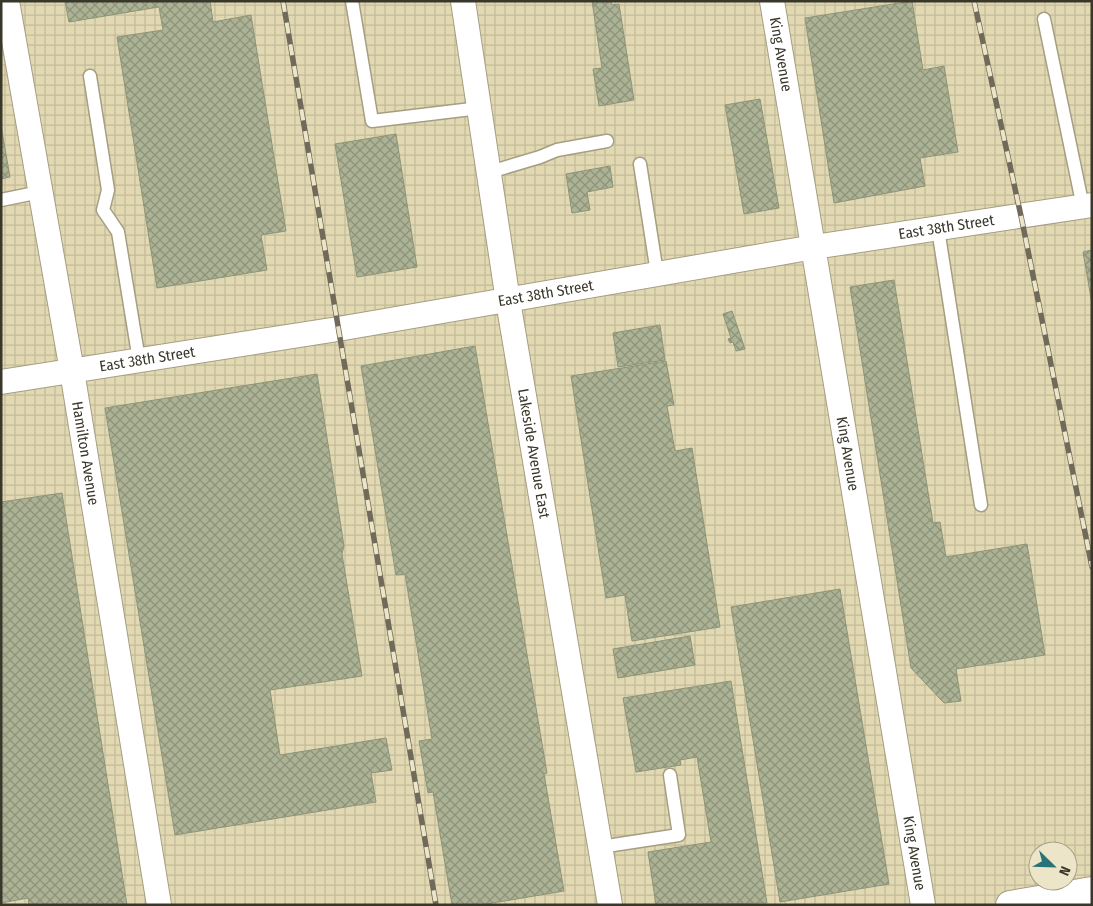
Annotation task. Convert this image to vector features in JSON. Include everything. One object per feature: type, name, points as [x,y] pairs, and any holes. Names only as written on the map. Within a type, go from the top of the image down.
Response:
[{"type":"street","name":"Hamilton Avenue","points":[[7,1],[72,371],[159,905]]},
{"type":"street","name":"Lakeside Avenue East","points":[[463,1],[508,301],[610,905]]},
{"type":"street","name":"King Avenue","points":[[775,2],[923,905]]},
{"type":"street","name":"East 38th Street","points":[[1,382],[508,301],[814,247],[1087,206]]},
{"type":"street","points":[[1010,905],[1092,891]]},
{"type":"lane","points":[[352,1],[372,121],[480,108]]},
{"type":"lane","points":[[1044,19],[1087,206]]},
{"type":"lane","points":[[90,76],[108,190],[103,210],[118,232],[139,360]]},
{"type":"lane","points":[[490,172],[557,150],[607,141]]},
{"type":"lane","points":[[640,164],[657,274]]},
{"type":"lane","points":[[1,200],[40,192]]},
{"type":"lane","points":[[938,228],[981,505]]},
{"type":"lane","points":[[600,847],[679,835],[670,775]]},
{"type":"shaded area","points":[[1,1],[1092,1],[1092,905],[1,905]]},
{"type":"building","points":[[65,1],[210,1],[213,22],[251,15],[286,231],[261,235],[267,270],[157,288],[117,37],[163,30],[159,7],[69,22]]},
{"type":"building","points":[[592,1],[611,1],[612,5],[619,4],[634,100],[599,106],[593,69],[602,68]]},
{"type":"building","points":[[912,1],[923,70],[944,66],[958,152],[920,158],[925,186],[834,203],[805,18]]},
{"type":"building","points":[[760,99],[779,208],[744,214],[725,105]]},
{"type":"building","points":[[1,126],[10,177],[1,179]]},
{"type":"building","points":[[396,134],[417,267],[357,277],[335,144]]},
{"type":"building","points":[[610,166],[613,187],[587,192],[590,210],[572,213],[566,174]]},
{"type":"building","points":[[1092,250],[1092,304],[1083,252]]},
{"type":"building","points":[[894,280],[933,523],[940,522],[946,557],[1027,544],[1045,655],[956,669],[961,701],[944,703],[911,668],[850,287]]},
{"type":"building","points":[[732,311],[745,349],[736,351],[733,342],[730,343],[728,339],[731,338],[723,314]]},
{"type":"building","points":[[660,325],[665,360],[618,367],[613,333]]},
{"type":"building","points":[[475,346],[547,773],[544,774],[564,891],[481,905],[452,905],[433,792],[428,793],[419,741],[432,739],[405,574],[396,575],[361,366]]},
{"type":"building","points":[[666,361],[674,405],[667,406],[675,451],[692,448],[720,627],[632,641],[625,595],[606,598],[571,376]]},
{"type":"building","points":[[317,374],[344,546],[342,554],[362,676],[270,690],[280,755],[386,738],[392,770],[371,773],[376,802],[175,835],[105,408]]},
{"type":"building","points":[[62,493],[127,905],[29,905],[28,898],[1,903],[1,502]]},
{"type":"building","points":[[840,589],[889,884],[780,902],[731,607]]},
{"type":"building","points":[[690,636],[695,665],[618,678],[613,649]]},
{"type":"building","points":[[731,681],[767,903],[656,905],[648,852],[711,842],[697,757],[680,760],[681,765],[636,772],[623,698]]},
{"type":"railway","points":[[283,1],[436,905]]},
{"type":"railway","points":[[974,1],[1021,216],[1092,567]]}]
